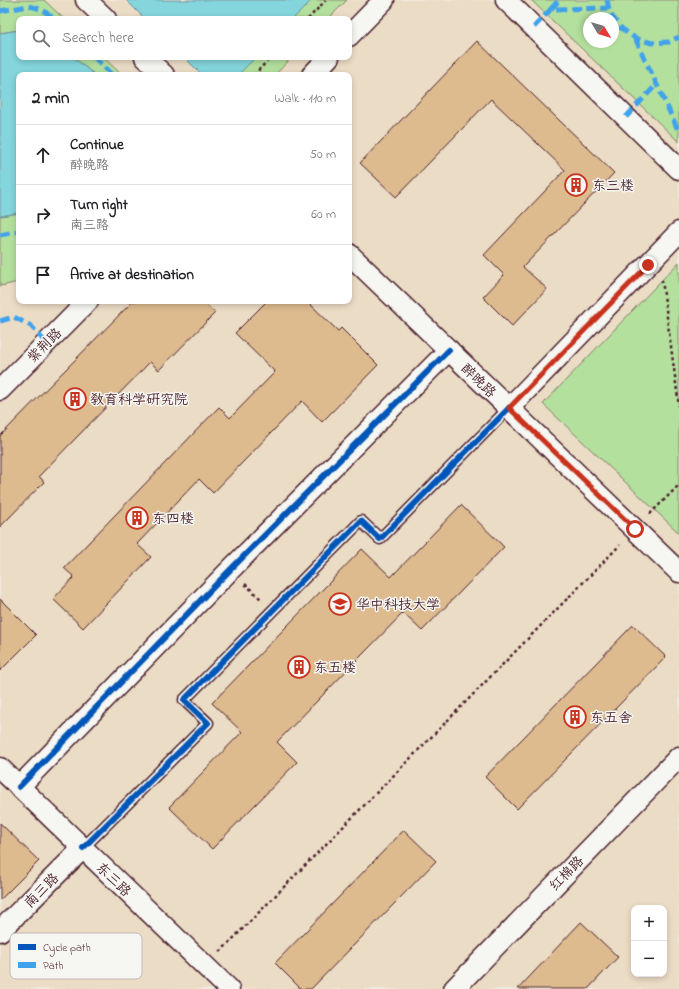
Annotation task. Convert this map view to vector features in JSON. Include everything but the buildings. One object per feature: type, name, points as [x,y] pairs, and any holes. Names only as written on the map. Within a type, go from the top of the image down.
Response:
[{"type":"street","points":[[86,0],[103,16]]},
{"type":"street","points":[[352,33],[384,0]]},
{"type":"street","points":[[506,0],[679,169]]},
{"type":"street","points":[[148,60],[161,72]]},
{"type":"street","points":[[315,72],[326,60]]},
{"type":"street","points":[[509,408],[679,232]]},
{"type":"street","name":"醉晚路","points":[[352,257],[679,572]]},
{"type":"street","name":"紫荆路","points":[[0,390],[85,304]]},
{"type":"street","points":[[19,787],[230,570],[449,350]]},
{"type":"street","name":"红棉路","points":[[454,989],[679,757]]},
{"type":"street","name":"东三路","points":[[0,768],[229,989]]},
{"type":"street","name":"南三路","points":[[0,931],[82,848]]},
{"type":"lane","points":[[82,848],[208,723],[184,700],[361,522],[380,539],[509,408]]},
{"type":"path","points":[[311,16],[326,0]]},
{"type":"path","points":[[257,72],[268,60]]},
{"type":"path","points":[[648,265],[662,280],[679,406]]},
{"type":"path","points":[[206,967],[679,485]]},
{"type":"path","points":[[230,570],[274,610]]},
{"type":"shaded area","name":"华中科技大学","points":[[0,0],[679,0],[679,989],[0,989]]},
{"type":"green space","points":[[0,0],[44,0],[61,16],[16,16],[16,30],[0,33]]},
{"type":"green space","points":[[312,0],[347,0],[331,16],[296,16]]},
{"type":"green space","points":[[531,0],[679,0],[679,142]]},
{"type":"green space","points":[[77,60],[106,60],[119,72],[91,72]]},
{"type":"green space","points":[[253,60],[289,60],[278,72],[241,72]]},
{"type":"green space","points":[[16,213],[16,283],[0,286],[0,216]]},
{"type":"green space","points":[[679,262],[679,533],[543,404]]},
{"type":"water","points":[[126,0],[312,0],[296,16],[142,16]]},
{"type":"water","points":[[16,30],[16,60],[77,60],[91,72],[16,72],[16,213],[0,216],[0,33]]},
{"type":"water","points":[[187,60],[253,60],[241,72],[199,72]]},
{"type":"marked path","points":[[551,9],[559,0]]},
{"type":"marked path","points":[[607,0],[610,14],[621,28],[635,38],[652,43],[669,42],[679,37]]},
{"type":"marked path","points":[[0,11],[29,6],[41,9],[51,16]]},
{"type":"marked path","points":[[534,27],[551,9],[609,8]]},
{"type":"marked path","points":[[635,38],[679,132]]},
{"type":"marked path","points":[[97,60],[109,72]]},
{"type":"marked path","points":[[626,117],[657,84]]},
{"type":"marked path","points":[[0,235],[16,232]]},
{"type":"marked path","points":[[0,321],[14,317],[31,326],[46,343]]},
{"type":"cycle path","points":[[19,787],[230,570],[449,350]]},
{"type":"cycle path","points":[[83,848],[208,723],[184,700],[361,521],[380,539],[509,408]]},
{"type":"place","name":"东三楼","points":[[576,185]]},
{"type":"place","name":"教育科学研究院","points":[[75,399]]},
{"type":"place","name":"东四楼","points":[[137,518]]},
{"type":"place","name":"华中科技大学","points":[[340,604]]},
{"type":"place","name":"东五楼","points":[[299,667]]},
{"type":"place","name":"东五舍","points":[[575,717]]},
{"type":"route","points":[[635,529],[509,408],[648,265]]}]
